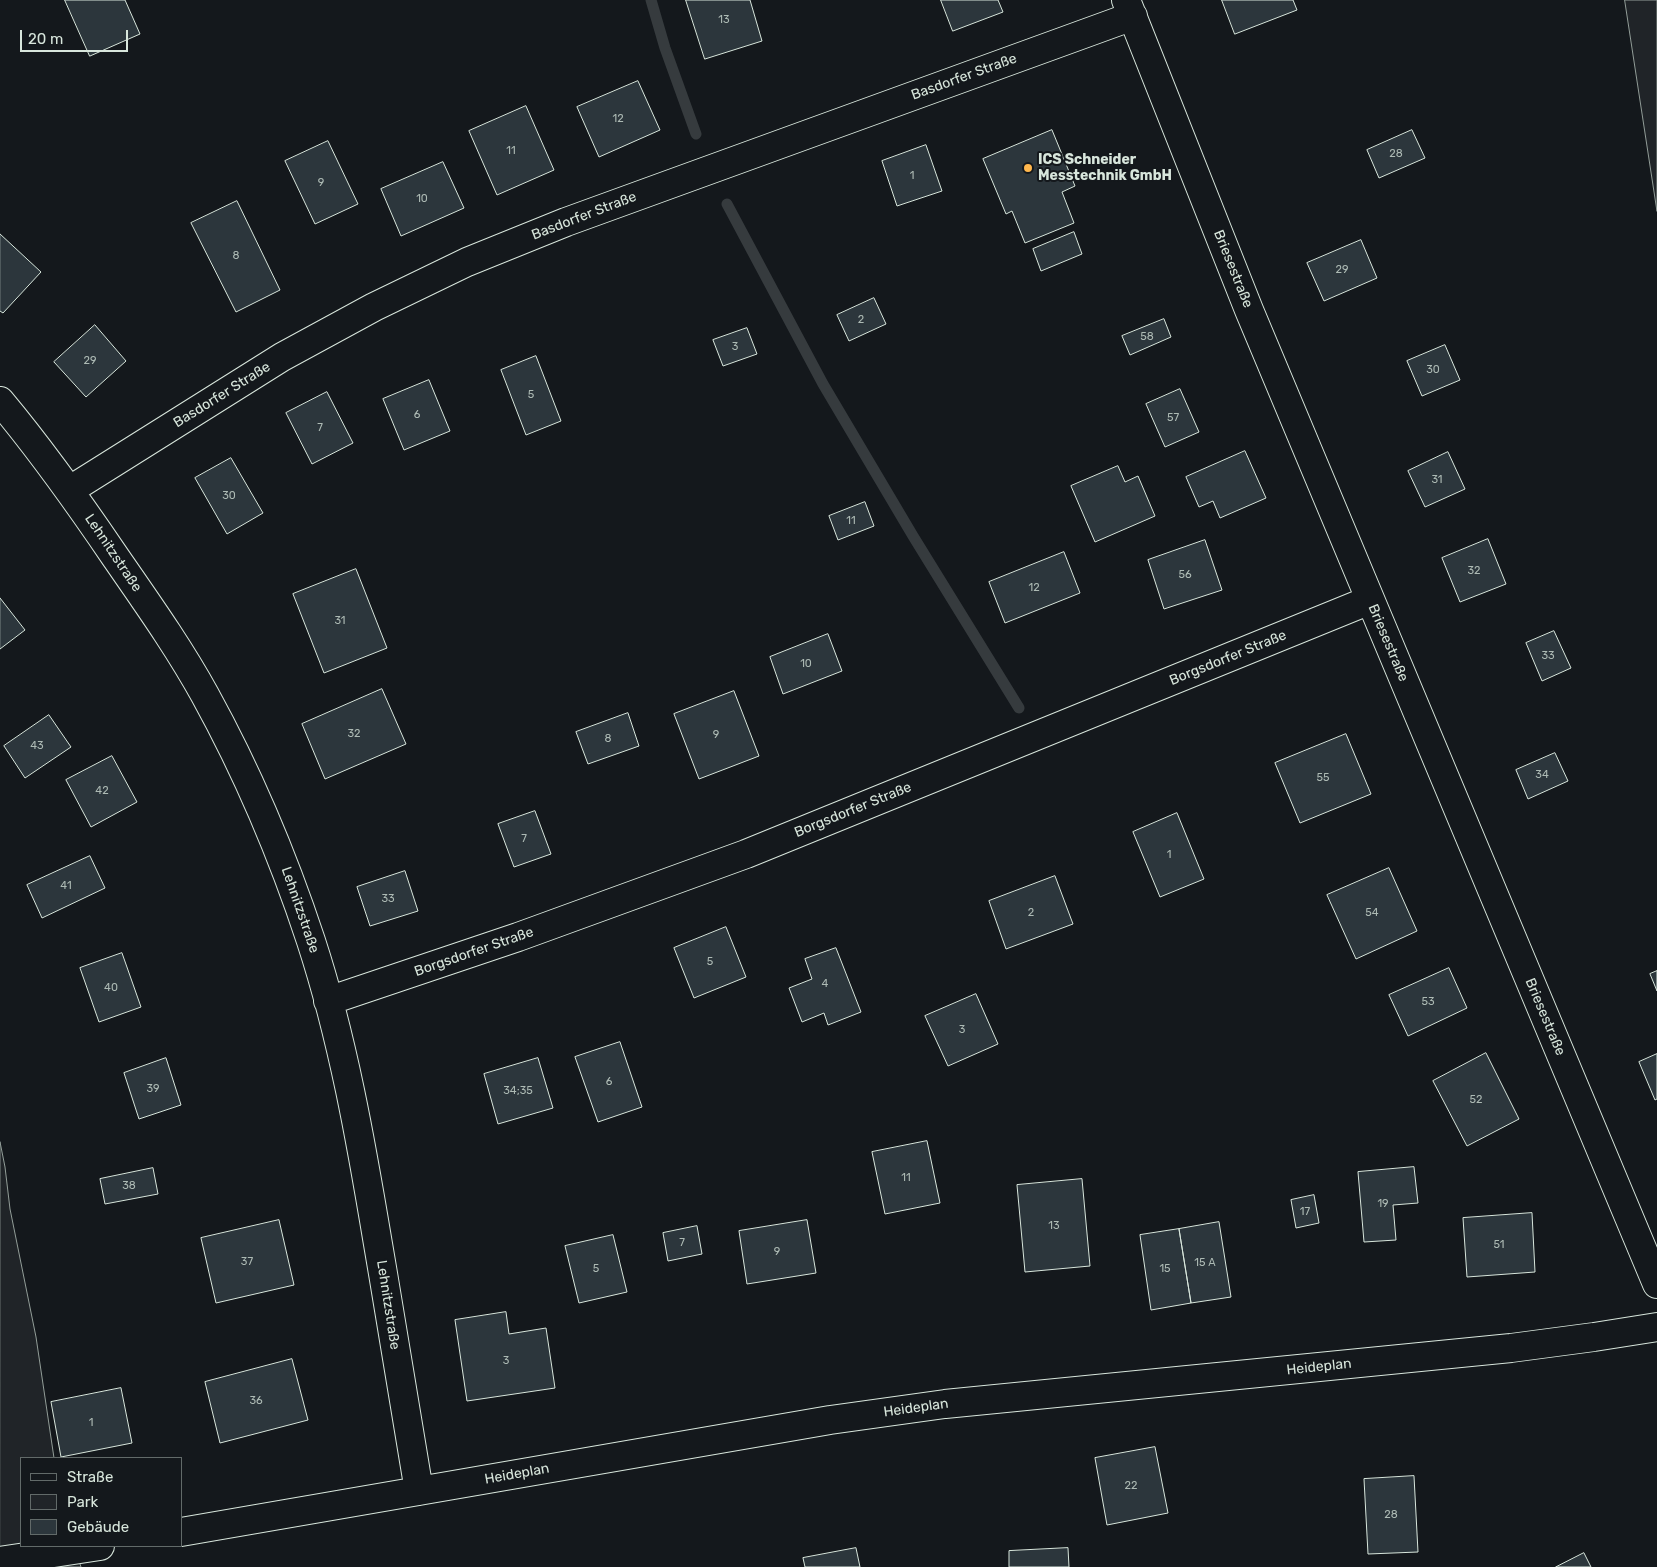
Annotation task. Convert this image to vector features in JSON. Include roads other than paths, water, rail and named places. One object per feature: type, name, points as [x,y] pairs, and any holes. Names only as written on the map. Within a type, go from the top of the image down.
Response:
[{"type":"street","name":"Basdorfer Straße","points":[[70,490],[282,357],[374,307],[468,262],[566,222],[1129,8]]},
{"type":"street","name":"Briesestraße","points":[[1129,8],[1249,310],[1657,1284]]},
{"type":"street","name":"Lehnitzstraße","points":[[0,401],[70,490],[170,638],[204,693],[236,755],[272,833],[312,944],[350,1088],[367,1177],[419,1491]]},
{"type":"street","name":"Borgsdorfer Straße","points":[[328,1001],[518,938],[746,854],[1370,600]]},
{"type":"street","name":"Heideplan","points":[[182,1532],[830,1420],[945,1404],[1510,1348],[1657,1327]]},
{"type":"street","points":[[0,1561],[93,1547]]},
{"type":"waterway","points":[[651,0],[665,48],[696,134]]},
{"type":"waterway","points":[[727,204],[823,384],[913,536],[1019,708]]},
{"type":"place","name":"ICS Schneider Messtechnik GmbH","points":[[1028,168]]}]
